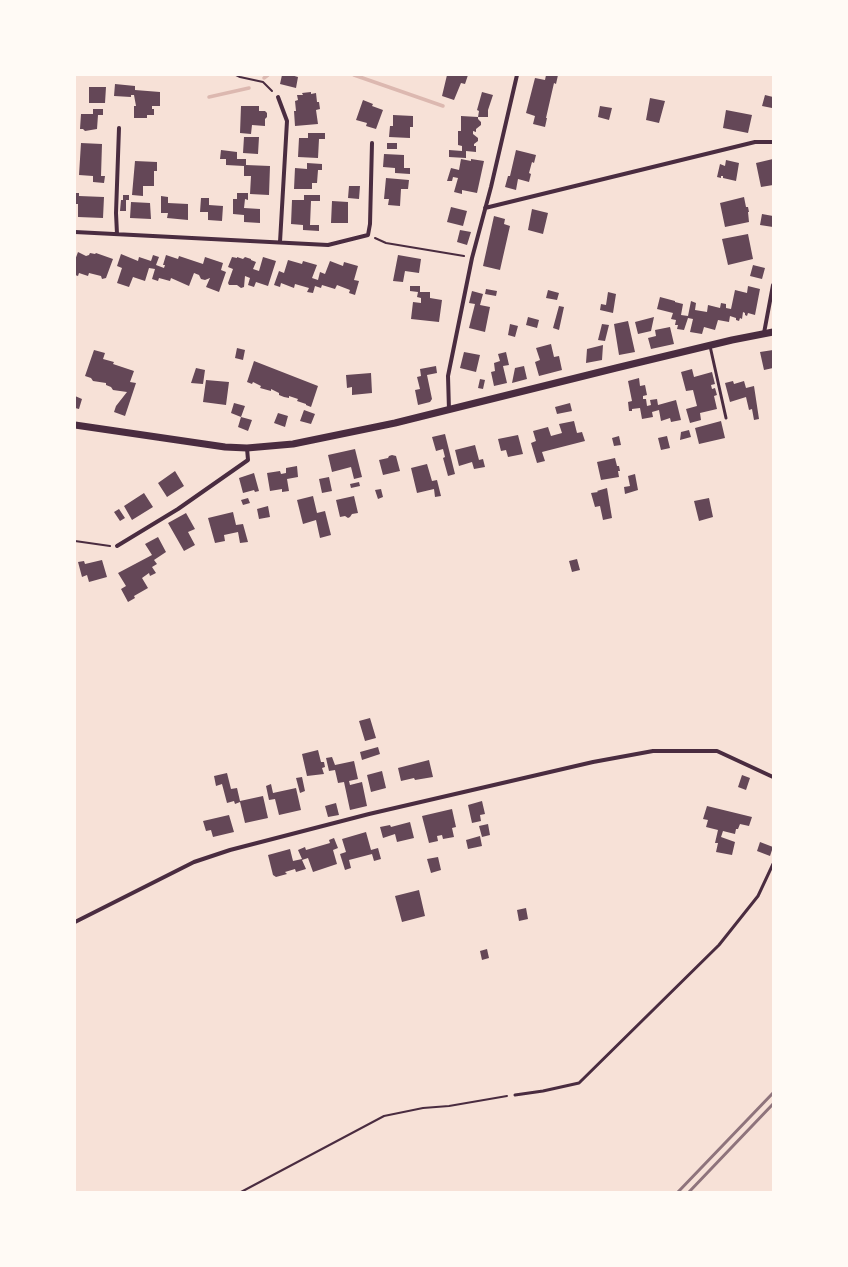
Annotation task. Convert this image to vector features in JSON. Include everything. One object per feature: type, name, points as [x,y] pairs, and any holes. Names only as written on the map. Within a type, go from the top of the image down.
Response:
[{"type":"street","points":[[449,410],[448,376],[472,258],[486,208],[517,75]]},
{"type":"street","points":[[278,97],[287,121],[280,242]]},
{"type":"street","points":[[117,234],[119,128]]},
{"type":"street","points":[[486,208],[754,142],[773,142]]},
{"type":"street","points":[[75,232],[328,245],[368,235],[370,224],[372,143]]},
{"type":"street","points":[[764,333],[773,285]]},
{"type":"street","points":[[75,425],[225,447],[247,448],[293,444],[395,424],[710,345],[773,332]]},
{"type":"street","points":[[117,546],[178,510],[248,460],[247,448]]},
{"type":"street","points":[[75,922],[194,862],[230,850],[391,809],[593,762],[653,752],[717,751],[773,777]]},
{"type":"lane","points":[[710,345],[726,418]]},
{"type":"lane","points":[[515,1095],[543,1091],[579,1083],[720,946],[758,896],[773,864]]},
{"type":"path","points":[[236,75],[263,82],[278,97]]},
{"type":"path","points":[[368,235],[386,243],[472,258]]},
{"type":"path","points":[[75,541],[117,546]]},
{"type":"path","points":[[241,1192],[384,1116],[423,1108],[449,1106],[515,1095]]},
{"type":"building","points":[[282,75],[298,77],[296,88],[280,84]]},
{"type":"building","points":[[447,75],[468,75],[465,84],[461,83],[454,100],[442,96]]},
{"type":"building","points":[[546,75],[558,75],[556,84],[554,83],[545,127],[533,124],[535,116],[526,113],[535,78],[545,80]]},
{"type":"building","points":[[115,84],[135,86],[135,90],[160,92],[160,106],[152,106],[152,109],[154,109],[154,115],[147,115],[147,118],[134,118],[134,106],[136,106],[134,95],[131,95],[131,97],[114,96]]},
{"type":"building","points":[[89,87],[106,87],[105,103],[89,103]]},
{"type":"building","points":[[311,92],[311,94],[316,93],[317,102],[319,102],[320,109],[316,110],[318,124],[295,126],[294,111],[296,111],[295,101],[298,100],[297,95],[303,95],[302,93]]},
{"type":"building","points":[[482,92],[493,95],[488,110],[488,117],[478,117],[479,111],[477,110]]},
{"type":"building","points":[[765,95],[773,97],[772,108],[762,106]]},
{"type":"building","points":[[650,98],[665,101],[659,123],[646,120]]},
{"type":"building","points":[[363,100],[373,104],[372,106],[383,110],[376,129],[366,126],[367,123],[356,120]]},
{"type":"building","points":[[241,106],[259,106],[259,111],[265,111],[267,113],[267,117],[265,119],[265,126],[252,125],[251,134],[240,133]]},
{"type":"building","points":[[600,106],[612,108],[609,120],[598,117]]},
{"type":"building","points":[[93,109],[103,109],[103,115],[98,115],[97,129],[85,131],[80,129],[81,114],[93,114]]},
{"type":"building","points":[[726,110],[752,115],[748,133],[723,128]]},
{"type":"building","points":[[393,115],[413,116],[413,127],[410,127],[410,138],[389,137],[390,126],[393,126]]},
{"type":"building","points":[[461,116],[478,117],[481,122],[481,125],[476,129],[476,132],[473,131],[473,134],[478,138],[478,141],[474,144],[474,146],[476,146],[476,152],[466,151],[466,158],[449,157],[449,150],[462,151],[462,146],[458,145],[458,131],[461,131]]},
{"type":"building","points":[[308,133],[325,133],[325,139],[319,139],[318,158],[298,157],[299,138],[308,138]]},
{"type":"building","points":[[244,137],[259,137],[258,154],[243,153]]},
{"type":"building","points":[[81,143],[102,144],[101,176],[105,176],[104,183],[93,182],[93,176],[79,175]]},
{"type":"building","points":[[387,143],[397,143],[397,149],[387,149]]},
{"type":"building","points":[[221,150],[237,152],[237,159],[246,159],[246,165],[270,166],[269,195],[250,194],[251,176],[244,176],[244,166],[226,165],[226,159],[220,159]]},
{"type":"building","points":[[516,150],[536,155],[529,173],[531,174],[529,182],[518,179],[516,190],[505,187],[508,176],[510,176]]},
{"type":"building","points":[[384,154],[404,155],[404,168],[410,168],[410,174],[395,173],[395,168],[383,167]]},
{"type":"building","points":[[461,159],[484,161],[477,193],[462,190],[462,194],[454,192],[458,178],[453,177],[452,181],[447,181],[451,168],[459,170]]},
{"type":"building","points":[[773,159],[773,185],[761,187],[756,163]]},
{"type":"building","points":[[726,160],[739,163],[736,181],[723,178],[723,176],[721,176],[721,178],[717,177],[720,164],[725,166]]},
{"type":"building","points":[[135,161],[157,162],[157,171],[154,171],[154,186],[143,186],[143,196],[132,195]]},
{"type":"building","points":[[307,163],[322,164],[322,170],[318,170],[317,183],[312,183],[312,189],[294,189],[295,168],[307,169]]},
{"type":"building","points":[[386,178],[409,180],[408,189],[401,189],[400,206],[388,205],[389,199],[384,199]]},
{"type":"building","points":[[349,186],[360,186],[359,199],[348,198]]},
{"type":"building","points":[[75,193],[79,193],[79,196],[104,197],[103,218],[78,217],[78,204],[75,204]]},
{"type":"building","points":[[237,193],[248,193],[248,200],[245,199],[244,208],[260,209],[260,223],[244,222],[244,215],[233,214],[233,199],[237,199]]},
{"type":"building","points":[[123,195],[129,195],[129,200],[126,200],[126,211],[120,211],[121,200],[123,200]]},
{"type":"building","points":[[304,195],[320,195],[320,201],[311,201],[310,225],[319,225],[319,231],[303,230],[303,225],[291,224],[292,200],[304,200]]},
{"type":"building","points":[[161,196],[168,197],[168,203],[188,204],[188,220],[167,218],[168,213],[161,213]]},
{"type":"building","points":[[744,197],[746,207],[748,207],[749,212],[749,222],[725,227],[720,203]]},
{"type":"building","points":[[201,198],[209,198],[209,205],[223,206],[222,221],[208,220],[208,212],[200,212]]},
{"type":"building","points":[[332,201],[348,202],[348,223],[331,223]]},
{"type":"building","points":[[131,202],[150,203],[151,219],[130,218]]},
{"type":"building","points":[[451,207],[467,211],[463,226],[447,222]]},
{"type":"building","points":[[532,209],[548,213],[543,234],[528,230]]},
{"type":"building","points":[[762,214],[773,216],[773,227],[760,225]]},
{"type":"building","points":[[494,216],[505,219],[504,224],[510,226],[500,270],[483,266]]},
{"type":"building","points":[[460,230],[471,232],[467,245],[457,242]]},
{"type":"building","points":[[748,234],[753,259],[728,265],[722,239]]},
{"type":"building","points":[[78,252],[86,256],[90,253],[96,253],[113,259],[106,278],[102,279],[101,276],[89,273],[88,276],[79,273],[78,276],[75,275],[75,260]]},
{"type":"building","points":[[121,254],[138,261],[139,257],[151,261],[153,255],[159,257],[156,265],[164,268],[165,265],[163,265],[166,255],[178,259],[179,256],[203,264],[205,257],[223,263],[221,270],[226,272],[219,292],[206,287],[210,278],[205,280],[201,279],[199,275],[194,273],[189,286],[171,278],[170,281],[159,278],[158,281],[152,279],[155,269],[149,268],[145,281],[133,277],[129,287],[117,283],[122,268],[117,266]]},
{"type":"building","points":[[398,255],[421,259],[419,273],[405,271],[403,282],[393,281]]},
{"type":"building","points":[[232,257],[243,259],[245,257],[251,259],[256,262],[253,269],[259,271],[263,257],[276,261],[268,286],[256,282],[254,287],[248,285],[250,278],[245,276],[244,287],[241,288],[237,285],[229,285],[228,283],[233,269],[228,267]]},
{"type":"building","points":[[288,260],[302,264],[303,261],[317,265],[312,278],[318,280],[320,272],[325,274],[330,261],[343,266],[344,262],[358,266],[354,280],[359,281],[355,295],[349,293],[350,290],[337,285],[335,289],[322,285],[321,288],[315,286],[313,293],[307,292],[309,288],[295,284],[294,288],[281,283],[280,287],[274,285],[279,271],[284,273]]},
{"type":"building","points":[[753,265],[765,268],[762,279],[750,276]]},
{"type":"building","points":[[410,286],[420,286],[420,292],[430,292],[430,298],[442,300],[439,322],[411,319],[413,302],[421,303],[421,298],[417,297],[418,292],[410,291]]},
{"type":"building","points":[[748,286],[760,289],[755,315],[748,313],[747,316],[743,312],[742,319],[740,318],[739,321],[730,316],[729,322],[718,320],[715,330],[704,327],[702,334],[690,332],[693,319],[688,318],[684,330],[677,329],[678,325],[675,325],[676,320],[671,319],[673,313],[657,309],[660,297],[683,304],[681,315],[688,316],[691,301],[696,303],[695,310],[707,312],[708,305],[720,308],[721,303],[726,304],[726,308],[731,309],[735,290],[747,293]]},
{"type":"building","points":[[486,289],[497,291],[496,296],[485,294]]},
{"type":"building","points":[[548,290],[559,293],[557,300],[546,298]]},
{"type":"building","points":[[472,291],[483,294],[480,305],[490,307],[485,332],[469,328],[475,304],[469,303]]},
{"type":"building","points":[[608,292],[616,294],[613,313],[600,310],[601,304],[606,305]]},
{"type":"building","points":[[559,306],[564,307],[559,330],[553,328]]},
{"type":"building","points":[[528,317],[539,320],[537,328],[526,325]]},
{"type":"building","points":[[654,317],[651,331],[638,334],[635,322]]},
{"type":"building","points":[[628,321],[635,352],[619,355],[614,324]]},
{"type":"building","points":[[510,324],[518,326],[515,337],[508,335]]},
{"type":"building","points":[[602,324],[609,325],[605,341],[598,340]]},
{"type":"building","points":[[670,327],[674,344],[651,349],[648,338],[656,336],[655,330]]},
{"type":"building","points":[[551,344],[554,357],[559,356],[562,370],[539,376],[535,362],[540,360],[536,348]]},
{"type":"building","points":[[603,345],[602,360],[586,363],[587,349]]},
{"type":"building","points":[[237,348],[245,350],[243,360],[235,358]]},
{"type":"building","points":[[94,350],[105,353],[103,359],[134,371],[130,382],[136,383],[125,416],[114,412],[116,406],[127,392],[113,390],[111,387],[106,385],[106,383],[93,381],[91,378],[85,376]]},
{"type":"building","points":[[773,350],[773,368],[764,370],[760,352]]},
{"type":"building","points":[[464,352],[480,355],[476,372],[460,368]]},
{"type":"building","points":[[506,352],[509,365],[503,366],[507,383],[494,386],[491,372],[495,371],[494,363],[500,361],[498,354]]},
{"type":"building","points":[[254,361],[318,386],[311,407],[297,401],[298,399],[289,396],[289,398],[284,397],[271,389],[271,391],[260,388],[261,386],[253,382],[252,384],[247,382]]},
{"type":"building","points":[[436,366],[437,373],[427,375],[432,399],[430,402],[418,405],[415,390],[420,389],[417,377],[421,376],[420,369]]},
{"type":"building","points":[[524,366],[527,379],[512,383],[515,368]]},
{"type":"building","points":[[196,368],[205,370],[203,384],[191,383]]},
{"type":"building","points":[[692,369],[694,377],[712,372],[715,384],[711,385],[712,389],[715,388],[717,395],[714,396],[717,409],[700,413],[701,420],[690,423],[686,409],[697,406],[693,390],[686,391],[681,372]]},
{"type":"building","points":[[371,373],[372,393],[352,395],[352,387],[347,388],[346,375]]},
{"type":"building","points":[[639,378],[640,386],[645,385],[647,395],[643,396],[643,399],[646,399],[647,406],[651,405],[650,400],[657,399],[658,405],[676,400],[681,420],[671,422],[670,418],[661,421],[659,410],[652,412],[653,417],[642,419],[640,408],[629,411],[628,402],[632,401],[628,381]]},
{"type":"building","points":[[480,379],[485,380],[483,389],[478,388]]},
{"type":"building","points":[[206,380],[229,382],[226,405],[203,402]]},
{"type":"building","points":[[733,381],[734,384],[744,381],[746,388],[754,386],[759,419],[754,420],[752,409],[749,410],[746,397],[730,402],[725,383]]},
{"type":"building","points":[[75,396],[82,399],[79,409],[75,408]]},
{"type":"building","points":[[234,403],[245,406],[241,417],[231,413]]},
{"type":"building","points":[[570,403],[572,411],[557,414],[555,407]]},
{"type":"building","points":[[304,410],[315,414],[311,424],[300,421]]},
{"type":"building","points":[[278,413],[288,416],[285,427],[274,423]]},
{"type":"building","points":[[241,417],[252,420],[248,431],[238,427]]},
{"type":"building","points":[[574,421],[577,433],[582,432],[585,441],[542,452],[545,461],[537,463],[531,443],[536,441],[533,431],[548,427],[551,436],[562,433],[559,424]]},
{"type":"building","points":[[721,421],[725,438],[699,444],[695,428]]},
{"type":"building","points":[[689,430],[691,437],[680,440],[681,432]]},
{"type":"building","points":[[445,434],[455,474],[448,476],[443,458],[445,457],[443,449],[436,451],[432,437]]},
{"type":"building","points":[[518,435],[523,454],[508,457],[506,450],[501,451],[498,439]]},
{"type":"building","points":[[619,436],[621,445],[614,446],[612,438]]},
{"type":"building","points":[[667,436],[670,448],[661,450],[658,438]]},
{"type":"building","points":[[475,445],[479,460],[483,459],[485,467],[474,469],[472,462],[459,466],[455,450]]},
{"type":"building","points":[[355,449],[362,477],[354,479],[351,467],[332,472],[328,455]]},
{"type":"building","points":[[392,455],[396,456],[400,471],[383,475],[379,460],[388,458]]},
{"type":"building","points":[[615,458],[617,466],[619,466],[619,477],[601,480],[597,462]]},
{"type":"building","points":[[427,464],[432,481],[437,480],[441,496],[435,497],[434,489],[417,493],[411,468]]},
{"type":"building","points":[[297,466],[298,477],[287,479],[289,491],[282,492],[282,489],[270,491],[267,473],[280,471],[281,474],[286,473],[286,468]]},
{"type":"building","points":[[175,471],[184,486],[167,497],[158,483]]},
{"type":"building","points":[[254,473],[259,491],[255,492],[254,490],[243,493],[239,478]]},
{"type":"building","points":[[635,474],[638,490],[625,494],[624,487],[630,486],[628,476]]},
{"type":"building","points":[[329,477],[332,491],[322,493],[319,479]]},
{"type":"building","points":[[359,482],[360,486],[351,488],[350,484]]},
{"type":"building","points":[[607,488],[612,518],[603,520],[600,506],[595,507],[591,493]]},
{"type":"building","points":[[381,489],[383,497],[378,499],[375,490]]},
{"type":"building","points":[[144,493],[153,507],[132,520],[124,506]]},
{"type":"building","points":[[313,496],[317,513],[325,511],[331,535],[320,538],[316,520],[303,524],[297,500]]},
{"type":"building","points":[[354,496],[358,513],[352,514],[348,518],[345,516],[340,517],[336,500]]},
{"type":"building","points":[[248,498],[250,503],[243,505],[241,500]]},
{"type":"building","points":[[709,498],[713,517],[699,521],[694,501]]},
{"type":"building","points":[[268,506],[270,517],[259,519],[257,509]]},
{"type":"building","points":[[119,509],[125,518],[120,521],[114,512]]},
{"type":"building","points":[[233,512],[236,525],[243,524],[248,542],[240,543],[238,532],[224,535],[225,541],[215,543],[208,518]]},
{"type":"building","points":[[186,513],[195,529],[188,532],[195,545],[184,551],[168,523]]},
{"type":"building","points":[[158,537],[166,552],[154,560],[157,564],[152,567],[156,573],[150,576],[149,573],[142,578],[148,588],[134,596],[135,598],[128,602],[121,589],[126,586],[118,573],[152,555],[145,544]]},
{"type":"building","points":[[577,559],[580,570],[572,572],[569,561]]},
{"type":"building","points":[[102,560],[107,577],[89,582],[87,575],[82,577],[78,562],[84,561],[85,564]]},
{"type":"building","points":[[370,718],[376,738],[365,741],[359,721]]},
{"type":"building","points":[[378,747],[380,754],[362,760],[360,752]]},
{"type":"building","points":[[318,750],[321,762],[324,762],[325,767],[322,768],[324,774],[307,776],[302,754]]},
{"type":"building","points":[[332,757],[335,765],[354,761],[358,779],[349,781],[350,785],[362,782],[367,806],[350,810],[344,782],[338,783],[335,770],[329,771],[326,758]]},
{"type":"building","points":[[429,760],[433,777],[415,780],[414,778],[401,781],[398,768]]},
{"type":"building","points":[[382,771],[386,788],[371,792],[367,775]]},
{"type":"building","points":[[227,773],[231,789],[237,788],[240,801],[263,796],[268,818],[245,823],[240,802],[235,804],[234,801],[227,803],[222,784],[216,786],[214,776]]},
{"type":"building","points":[[742,775],[750,778],[746,790],[738,787]]},
{"type":"building","points":[[302,777],[305,791],[300,793],[296,778]]},
{"type":"building","points":[[271,784],[273,793],[296,788],[301,810],[279,815],[275,799],[269,800],[266,786]]},
{"type":"building","points":[[482,801],[485,814],[480,815],[481,821],[472,823],[468,805]]},
{"type":"building","points":[[336,803],[339,815],[328,817],[325,806]]},
{"type":"building","points":[[707,806],[752,817],[749,826],[740,824],[738,829],[736,829],[735,834],[723,831],[721,837],[735,842],[732,855],[716,852],[718,843],[715,843],[718,830],[706,827],[708,820],[703,819]]},
{"type":"building","points":[[452,809],[456,827],[452,828],[454,837],[443,839],[442,835],[437,836],[438,841],[429,843],[422,816]]},
{"type":"building","points":[[229,815],[234,832],[213,837],[211,830],[206,831],[203,821]]},
{"type":"building","points":[[410,822],[414,838],[397,842],[395,834],[383,838],[380,827],[390,825],[391,827]]},
{"type":"building","points":[[488,824],[490,835],[482,837],[479,826]]},
{"type":"building","points":[[366,832],[371,850],[378,848],[381,859],[374,861],[372,854],[349,860],[351,868],[345,870],[340,854],[346,852],[342,839]]},
{"type":"building","points":[[480,836],[482,846],[468,849],[466,840]]},
{"type":"building","points":[[334,838],[338,848],[333,850],[337,864],[313,872],[308,858],[302,860],[306,869],[296,872],[295,869],[285,872],[287,874],[276,877],[273,875],[268,855],[290,849],[293,861],[302,859],[298,850],[305,847],[306,850],[330,843],[329,840]]},
{"type":"building","points":[[760,842],[773,847],[770,856],[757,851]]},
{"type":"building","points":[[438,857],[441,870],[431,873],[427,859]]},
{"type":"building","points":[[419,890],[425,916],[402,922],[395,896]]},
{"type":"building","points":[[526,908],[528,919],[519,921],[517,910]]},
{"type":"building","points":[[487,949],[489,958],[482,960],[480,951]]},
{"type":"waterway","points":[[264,78],[268,75]]},
{"type":"waterway","points":[[354,75],[443,106]]},
{"type":"waterway","points":[[209,97],[249,88]]},
{"type":"railway","points":[[678,1192],[773,1093]]},
{"type":"railway","points":[[689,1192],[773,1104]]}]
